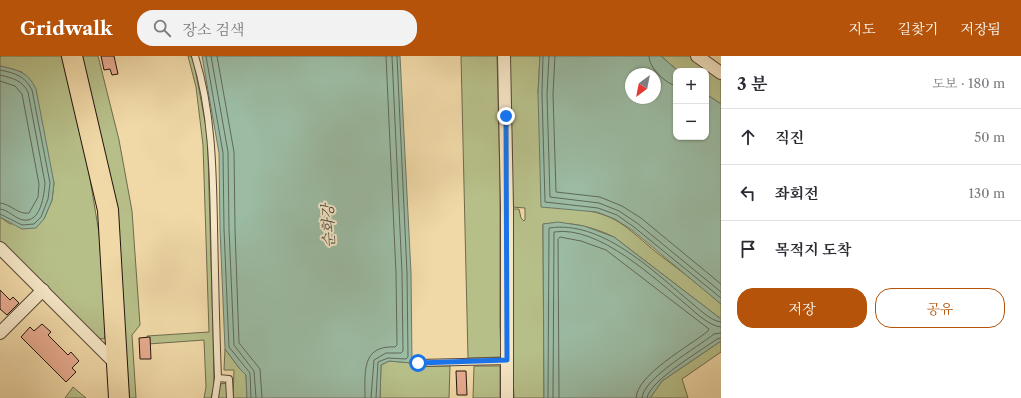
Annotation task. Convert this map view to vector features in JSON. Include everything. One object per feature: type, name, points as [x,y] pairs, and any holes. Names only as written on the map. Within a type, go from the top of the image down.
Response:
[{"type":"main road","points":[[72,56],[108,210],[119,398]]},
{"type":"street","points":[[504,56],[507,207],[507,398]]},
{"type":"street","points":[[697,56],[721,73]]},
{"type":"street","points":[[0,248],[117,365]]},
{"type":"street","points":[[0,333],[43,290]]},
{"type":"lane","points":[[195,56],[203,88],[210,135],[218,378],[215,398]]},
{"type":"lane","points":[[418,363],[507,360]]},
{"type":"lane","points":[[218,378],[229,379],[230,398]]},
{"type":"shaded area","points":[[0,56],[63,56],[82,131],[99,233],[106,334],[104,339],[97,338],[0,244],[0,217],[10,224],[44,219],[52,200],[54,183],[22,72],[0,66]]},
{"type":"shaded area","points":[[82,56],[98,56],[119,140],[132,211],[140,325],[132,335],[136,398],[125,398],[112,188]]},
{"type":"shaded area","points":[[188,56],[191,56],[194,63],[207,132],[214,387],[211,398],[204,398],[206,387],[204,340],[148,344],[147,336],[209,332],[203,145],[196,87]]},
{"type":"shaded area","points":[[461,56],[497,56],[500,179],[501,357],[468,358]]},
{"type":"shaded area","points":[[510,56],[540,56],[538,93],[583,210],[606,216],[623,225],[721,304],[721,319],[614,237],[580,225],[562,223],[543,224],[544,398],[514,398],[512,357],[513,209],[519,209],[521,218],[524,221],[525,208],[513,207]]},
{"type":"shaded area","points":[[661,56],[692,56],[721,75],[721,104],[709,96],[709,68],[675,68]]},
{"type":"shaded area","points":[[721,341],[721,352],[682,379],[688,398],[650,398],[662,381]]},
{"type":"shaded area","points":[[225,349],[246,375],[247,398],[233,398],[234,370],[224,370]]},
{"type":"shaded area","points":[[389,361],[412,363],[416,366],[450,366],[449,398],[380,398],[381,365]]},
{"type":"shaded area","points":[[474,366],[500,366],[500,398],[473,398]]},
{"type":"shaded area","points":[[227,383],[227,398],[217,398],[220,384]]},
{"type":"shaded area","points":[[73,387],[86,398],[65,398]]},
{"type":"water","name":"순화강","points":[[202,56],[400,56],[411,273],[412,363],[389,361],[381,365],[380,398],[247,398],[246,375],[225,349],[220,229],[219,153]]},
{"type":"water","points":[[540,56],[661,56],[675,68],[673,68],[673,140],[709,140],[709,96],[721,104],[721,304],[632,230],[615,219],[597,212],[541,207],[538,93]]},
{"type":"water","points":[[0,66],[26,75],[36,89],[54,183],[52,200],[44,219],[36,228],[22,229],[0,217]]},
{"type":"water","points":[[558,222],[584,226],[614,237],[721,319],[721,341],[662,381],[650,398],[544,398],[543,224]]},
{"type":"building","points":[[101,56],[114,56],[118,74],[112,75],[110,69],[104,70]]},
{"type":"building","points":[[0,290],[10,300],[13,297],[19,303],[7,315],[0,309]]},
{"type":"building","points":[[42,324],[51,332],[48,335],[68,355],[71,352],[79,361],[72,368],[76,372],[66,382],[21,337],[30,327],[34,331]]},
{"type":"building","points":[[150,337],[151,359],[140,359],[139,338]]},
{"type":"building","points":[[456,371],[466,371],[467,395],[457,395]]},
{"type":"route","points":[[418,363],[507,360],[506,116]]}]
